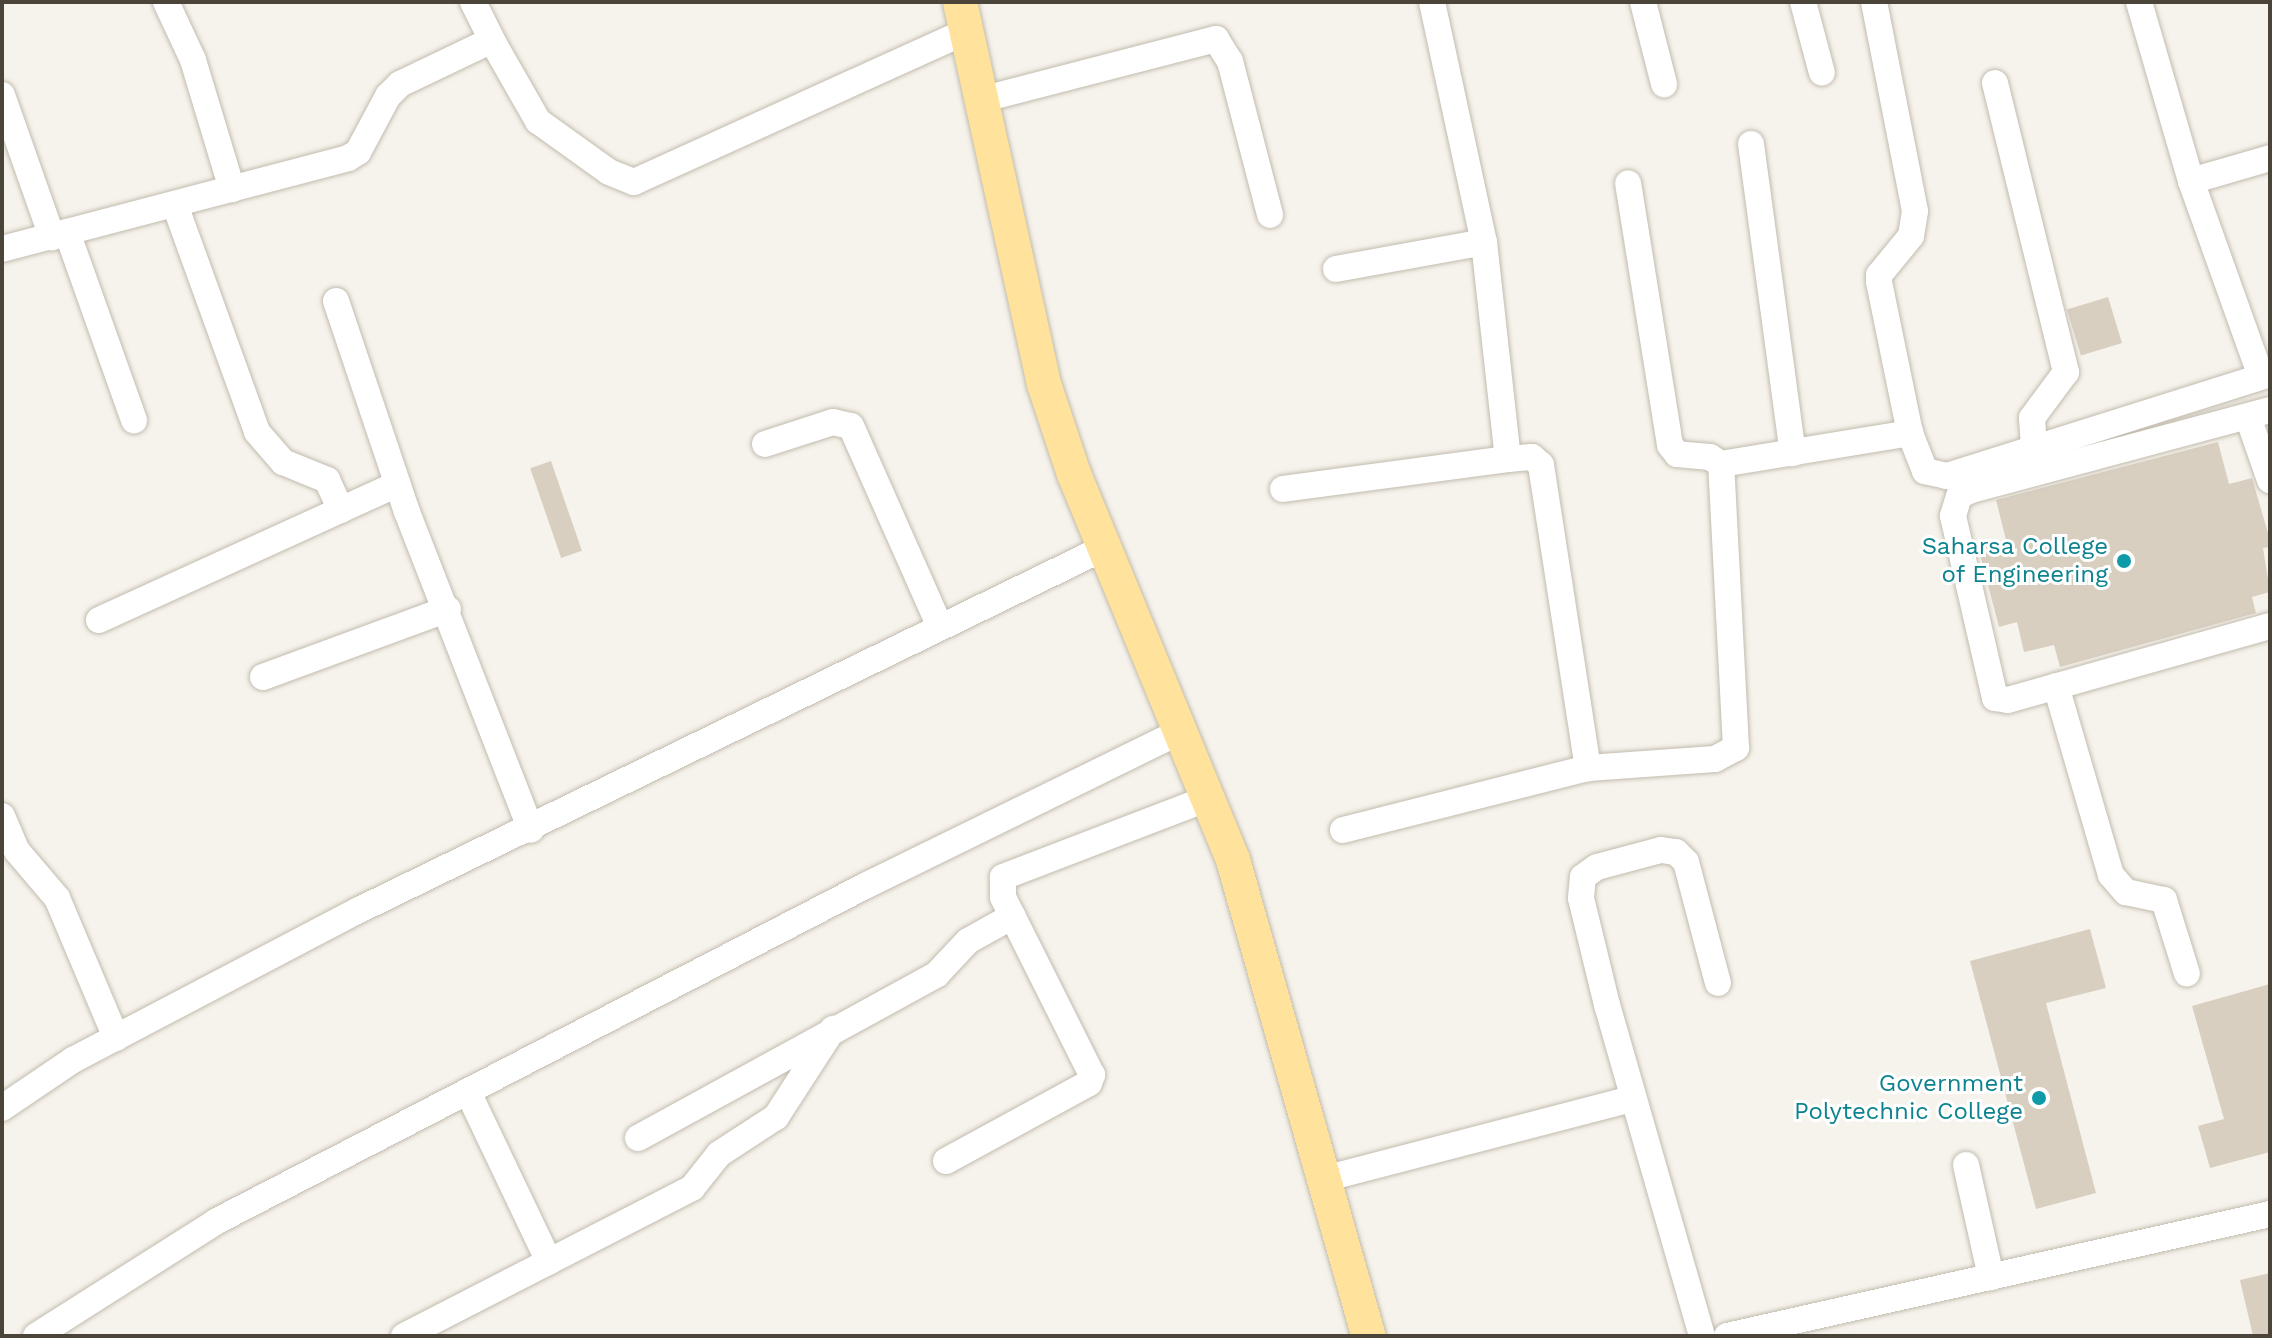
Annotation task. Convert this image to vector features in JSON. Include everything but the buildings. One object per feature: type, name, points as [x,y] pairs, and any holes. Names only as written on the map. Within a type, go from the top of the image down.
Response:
[{"type":"main road","points":[[963,17],[984,99],[1044,384],[1106,547],[1183,730],[1233,860],[1369,1336]]},
{"type":"street","points":[[166,2],[193,60],[232,189]]},
{"type":"street","points":[[473,2],[538,121],[609,172],[634,182],[963,17]]},
{"type":"street","points":[[1432,2],[1484,242],[1508,459]]},
{"type":"street","points":[[1643,2],[1664,84]]},
{"type":"street","points":[[1803,2],[1822,73]]},
{"type":"street","points":[[1874,2],[1915,211],[1911,236],[1879,275],[1910,433],[1925,471],[1936,476],[2034,449],[2266,375],[2191,181],[2139,2]]},
{"type":"street","points":[[984,99],[1216,39],[1230,61],[1270,215]]},
{"type":"street","points":[[2,249],[348,158],[358,152],[388,96],[400,84],[472,46],[494,44]]},
{"type":"street","points":[[1995,83],[2066,372],[2032,418],[2034,449]]},
{"type":"street","points":[[2,95],[134,420]]},
{"type":"street","points":[[1751,144],[1793,453]]},
{"type":"street","points":[[2191,181],[2270,158]]},
{"type":"street","points":[[1628,183],[1670,445],[1677,454],[1710,457],[1721,464],[1910,433]]},
{"type":"street","points":[[175,205],[257,432],[283,462],[327,480],[341,510]]},
{"type":"street","points":[[1336,269],[1484,242]]},
{"type":"street","points":[[336,301],[397,484],[448,609],[531,830]]},
{"type":"street","points":[[2270,480],[2259,414],[1959,496],[1953,516],[1989,688],[1995,698],[2008,700],[2270,626]]},
{"type":"street","points":[[765,444],[833,422],[851,426],[940,627]]},
{"type":"street","points":[[1283,489],[1508,459],[1532,457],[1541,465],[1588,768]]},
{"type":"street","points":[[1343,830],[1588,768],[1715,759],[1736,748],[1721,464]]},
{"type":"street","points":[[99,620],[397,484]]},
{"type":"street","points":[[6,1098],[357,911],[531,830],[1106,547]]},
{"type":"street","points":[[263,677],[448,609]]},
{"type":"street","points":[[2056,686],[2111,875],[2126,892],[2164,900],[2187,974]]},
{"type":"street","points":[[36,1336],[217,1221],[867,885],[1183,730]]},
{"type":"street","points":[[946,1161],[1089,1083],[1092,1075],[1013,916],[1000,884],[1003,877],[1209,798]]},
{"type":"street","points":[[2,816],[17,851],[57,898],[116,1038]]},
{"type":"street","points":[[1702,1336],[1581,898],[1583,877],[1610,864],[1661,850],[1676,852],[1686,862],[1718,983]]},
{"type":"street","points":[[638,1138],[937,974],[968,941],[1013,916]]},
{"type":"street","points":[[404,1336],[700,1182],[719,1154],[776,1117],[833,1029]]},
{"type":"street","points":[[468,1092],[549,1262]]},
{"type":"street","points":[[1324,1179],[1634,1098]]},
{"type":"street","points":[[1966,1165],[1991,1277]]},
{"type":"street","points":[[1727,1336],[2270,1214]]},
{"type":"place","name":"Saharsa College of Engineering","points":[[2124,561]]},
{"type":"place","name":"Government Polytechnic College","points":[[2039,1098]]}]
